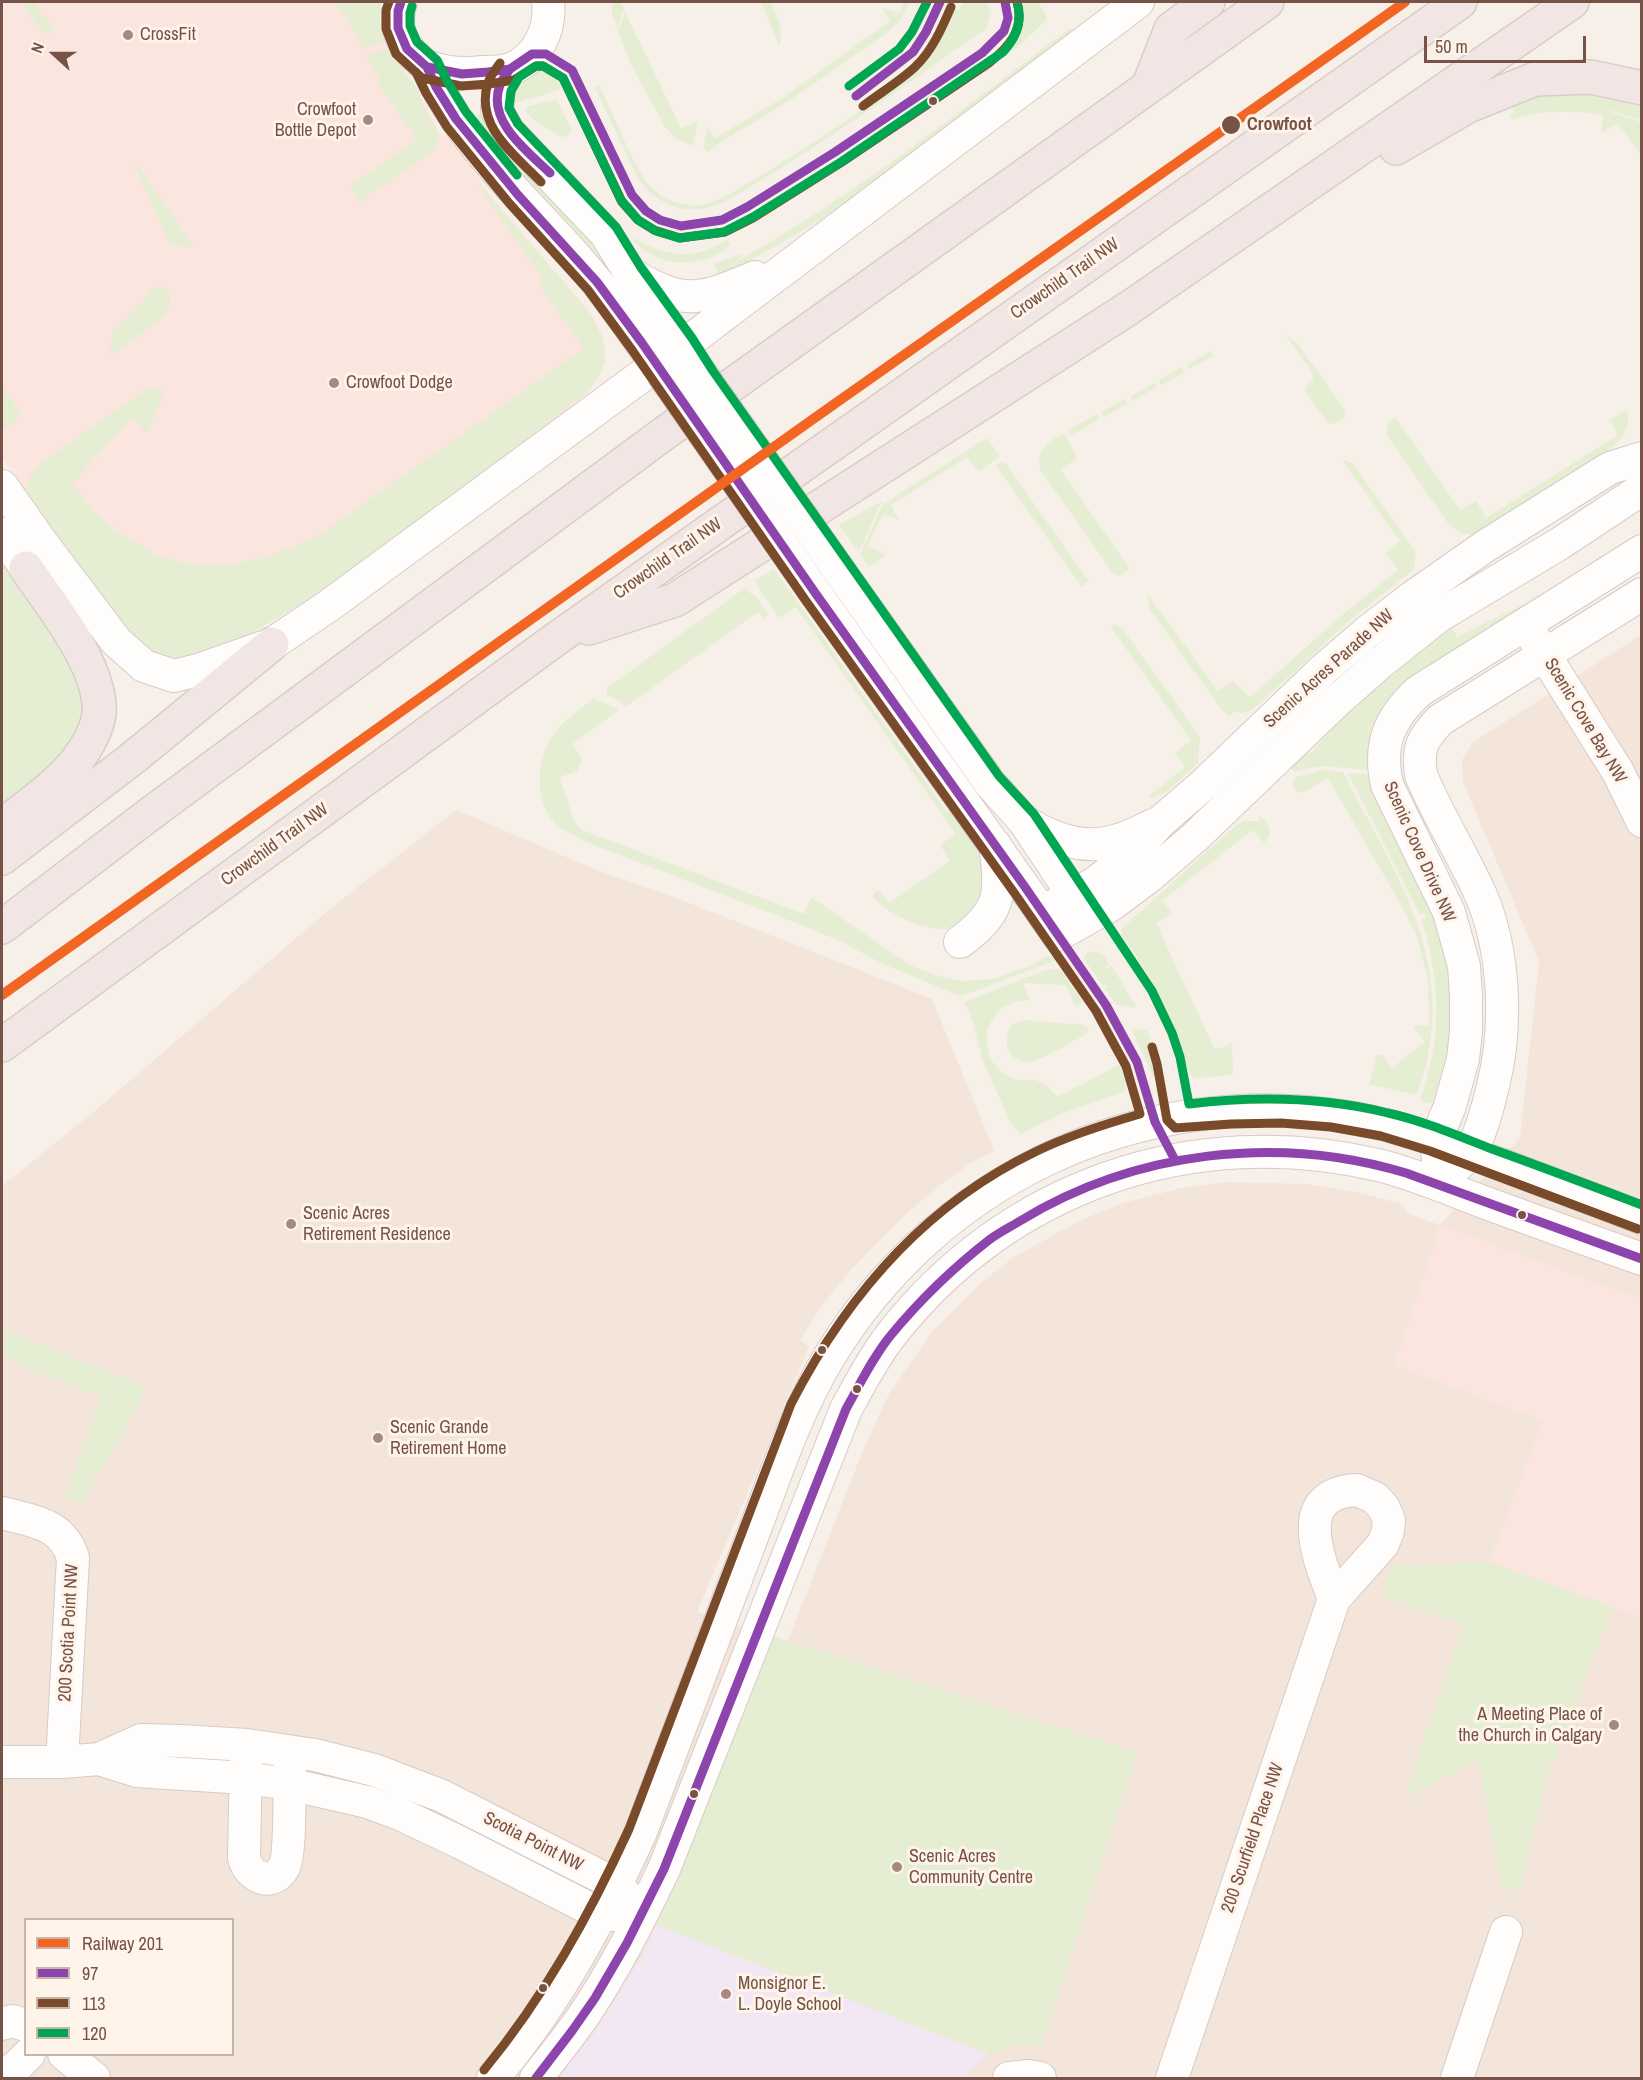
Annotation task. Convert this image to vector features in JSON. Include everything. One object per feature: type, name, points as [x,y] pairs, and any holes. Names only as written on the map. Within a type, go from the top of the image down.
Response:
[{"type":"highway","points":[[1149,85],[1171,29],[1208,2]]},
{"type":"highway","points":[[2,927],[150,814],[663,435],[1267,2]]},
{"type":"highway","name":"Crowchild Trail NW","points":[[2,1045],[556,639],[1460,2]]},
{"type":"highway","points":[[556,639],[675,600],[1129,308],[1572,2]]},
{"type":"highway","points":[[1259,219],[1306,200],[1468,106],[1535,79],[1591,77],[1641,88]]},
{"type":"highway","points":[[2,826],[68,771],[88,745],[99,714],[95,680],[68,630],[37,560]]},
{"type":"highway","points":[[2,858],[133,758],[272,644]]},
{"type":"street","points":[[401,2],[398,28],[407,49],[427,67],[436,87],[456,119],[518,195],[597,282],[995,844],[999,884],[992,910],[984,923],[960,942]]},
{"type":"street","points":[[2,534],[37,560],[144,666],[174,676],[272,644],[685,350],[809,249],[1138,2]]},
{"type":"street","points":[[556,7],[544,36],[532,54],[510,69],[499,87],[497,110],[508,131],[606,234],[630,273],[843,576],[990,783],[1024,821],[1081,907],[1127,894],[1173,857],[1338,700],[1432,622],[1641,489]]},
{"type":"street","points":[[427,67],[462,74],[510,69]]},
{"type":"street","points":[[630,273],[652,286],[686,297],[712,295],[761,274],[809,249]]},
{"type":"street","name":"Scenic Acres Parade NW","points":[[995,844],[1050,924],[1081,907],[1159,823],[1196,791],[1323,670],[1406,602],[1487,545],[1610,468],[1641,458]]},
{"type":"street","points":[[2,486],[37,560]]},
{"type":"street","name":"Scenic Cove Drive NW","points":[[1439,1185],[1436,1140],[1450,1106],[1463,1059],[1466,1032],[1464,966],[1449,912],[1387,785],[1384,770],[1384,747],[1395,716],[1419,691],[1641,551]]},
{"type":"street","name":"Scenic Cove Drive NW","points":[[1439,1185],[1470,1153],[1490,1100],[1500,1050],[1502,997],[1498,963],[1488,918],[1480,895],[1421,775],[1420,748],[1440,720],[1641,594]]},
{"type":"street","name":"Scenic Cove Bay NW","points":[[1526,624],[1618,772],[1641,820]]},
{"type":"street","points":[[1024,821],[1049,835],[1087,844],[1117,841],[1159,823]]},
{"type":"street","points":[[493,2079],[543,2012],[568,1973],[617,1885],[640,1834],[802,1408],[820,1373],[851,1323],[892,1273],[933,1233],[1007,1179],[1077,1145],[1118,1131],[1179,1117],[1255,1109],[1335,1115],[1386,1125],[1436,1140],[1641,1218]]},
{"type":"street","points":[[536,2079],[584,2016],[642,1915],[664,1869],[846,1409],[891,1335],[930,1291],[992,1238],[1059,1197],[1124,1172],[1175,1160],[1225,1152],[1278,1151],[1338,1157],[1379,1166],[1439,1185],[1641,1259]]},
{"type":"street","name":"200 Scotia Point NW","points":[[2,1513],[36,1522],[56,1531],[66,1542],[74,1558],[62,1762]]},
{"type":"street","points":[[760,1515],[797,1533]]},
{"type":"street","name":"200 Scurfield Place NW","points":[[1172,2079],[1334,1599]]},
{"type":"street","name":"Scotia Point NW","points":[[2,1762],[62,1762],[99,1759],[141,1740],[247,1745],[355,1764],[414,1784],[460,1805],[617,1885],[642,1915]]},
{"type":"street","points":[[247,1745],[244,1858],[250,1873],[266,1879],[280,1873],[287,1858],[290,1751]]},
{"type":"street","name":"Scotia Point NW","points":[[99,1759],[137,1771],[246,1778],[289,1784],[367,1802],[400,1814],[602,1915],[642,1915]]},
{"type":"street","points":[[1457,2079],[1506,1932]]},
{"type":"street","points":[[2,2024],[12,2021],[24,2024]]},
{"type":"street","points":[[2,2077],[28,2056]]},
{"type":"street","points":[[65,2056],[94,2079]]},
{"type":"street","points":[[1009,2079],[1029,2076],[1040,2079]]},
{"type":"shaded area","points":[[2,2],[381,2],[380,25],[385,45],[417,89],[442,137],[448,135],[489,194],[591,313],[604,339],[606,357],[600,376],[589,392],[552,424],[285,614],[85,576],[2,457]]},
{"type":"shaded area","points":[[1641,635],[1641,2078],[2,2078],[2,1354],[31,1370],[102,1397],[64,1497],[145,1387],[2,1329],[2,1186],[97,1109],[330,909],[456,810],[599,871],[674,897],[932,999],[994,1151],[969,1164],[907,1213],[851,1270],[821,1306],[800,1340],[809,1347],[697,1612],[788,1641],[863,1450],[889,1394],[932,1332],[982,1282],[1014,1257],[1079,1221],[1123,1203],[1182,1188],[1227,1182],[1306,1184],[1351,1191],[1402,1204],[1408,1214],[1440,1225],[1520,1138],[1539,962],[1463,782],[1462,760],[1472,743]]},
{"type":"shaded area","points":[[1440,1225],[1641,1299],[1641,1618],[1489,1562],[1543,1421],[1394,1365]]},
{"type":"shaded area","name":"Monsignor E. L. Doyle School","points":[[656,1925],[989,2054],[968,2074],[967,2078],[559,2078],[594,2033],[643,1955]]},
{"type":"green space","points":[[20,2],[34,2],[55,31],[46,36]]},
{"type":"green space","points":[[334,2],[381,2],[380,21],[384,42],[362,49],[357,37],[359,36]]},
{"type":"green space","points":[[613,2],[624,2],[621,3],[624,9],[617,28],[612,12]]},
{"type":"green space","points":[[761,2],[770,2],[777,18],[781,29],[779,46]]},
{"type":"green space","points":[[904,2],[909,2],[900,21],[888,32],[795,97],[708,152],[703,150],[708,127],[715,138],[784,97],[890,21],[882,8],[900,13]]},
{"type":"green space","points":[[965,2],[986,2],[991,12],[986,29],[849,124],[734,197],[709,208],[690,209],[673,206],[650,192],[638,178],[595,88],[599,85],[647,183],[665,198],[678,203],[705,204],[726,196],[800,151],[921,68],[932,56],[954,10],[959,9]]},
{"type":"green space","points":[[1023,2],[1038,2],[1046,14],[1046,21],[1015,49],[1013,46],[1024,20]]},
{"type":"green space","points":[[625,12],[681,128],[698,121],[693,146],[678,140],[665,127],[631,65],[618,31]]},
{"type":"green space","points":[[1070,28],[1073,31],[902,163],[813,224],[719,276],[714,264],[740,254],[742,257],[736,262],[823,209],[907,151]]},
{"type":"green space","points":[[386,48],[419,91],[421,102],[437,130],[438,145],[432,152],[360,202],[350,189],[355,186],[353,184],[417,139],[377,83],[379,78],[365,56]]},
{"type":"green space","points":[[535,70],[551,74],[562,86],[559,90],[516,103],[510,101],[513,87]]},
{"type":"green space","points":[[1572,90],[1641,104],[1641,120],[1605,110],[1641,122],[1641,156],[1618,123],[1605,132],[1601,132],[1603,115],[1557,112],[1534,114],[1512,120],[1509,114],[1514,112],[1512,102],[1530,96]]},
{"type":"green space","points":[[557,99],[572,131],[563,138],[538,122],[525,110],[528,106]]},
{"type":"green space","points":[[479,114],[486,118],[601,252],[662,337],[473,119]]},
{"type":"green space","points":[[132,160],[195,248],[172,245],[167,239]]},
{"type":"green space","points":[[477,182],[592,317],[603,340],[605,364],[588,391],[518,446],[519,448],[348,575],[245,637],[219,649],[177,661],[145,649],[112,611],[25,489],[32,472],[37,466],[144,391],[156,386],[163,395],[149,431],[146,432],[133,417],[72,483],[92,509],[116,531],[156,555],[207,566],[228,565],[267,557],[318,536],[584,348],[542,289],[541,276]]},
{"type":"green space","points":[[635,238],[652,248],[682,254],[702,252],[723,241],[728,240],[730,244],[723,251],[704,260],[681,262],[660,259],[651,255],[633,240]]},
{"type":"green space","points":[[157,285],[166,287],[169,294],[171,300],[167,314],[109,357],[113,331]]},
{"type":"green space","points":[[1283,332],[1298,344],[1345,410],[1344,417],[1335,424],[1328,423],[1305,391],[1306,386],[1313,380],[1313,373]]},
{"type":"green space","points":[[1211,351],[1214,356],[1189,369],[1187,365]]},
{"type":"green space","points":[[1182,367],[1185,372],[1161,385],[1158,381]]},
{"type":"green space","points":[[1154,383],[1157,387],[1132,401],[1130,397]]},
{"type":"green space","points":[[2,385],[21,415],[12,426],[2,430]]},
{"type":"green space","points":[[1125,399],[1128,403],[1104,417],[1101,412]]},
{"type":"green space","points":[[1624,411],[1628,413],[1628,425],[1623,436],[1611,449],[1474,534],[1461,532],[1447,522],[1386,434],[1388,423],[1395,417],[1460,510],[1476,501],[1486,518],[1618,435],[1610,420]]},
{"type":"green space","points":[[1097,414],[1100,419],[1071,435],[1068,430]]},
{"type":"green space","points":[[1064,433],[1077,458],[1061,470],[1130,569],[1122,575],[1118,576],[1113,573],[1041,471],[1039,464],[1041,452],[1048,443]]},
{"type":"green space","points":[[987,438],[1000,456],[982,470],[978,471],[967,457],[891,505],[899,520],[883,514],[868,546],[885,556],[869,567],[860,554],[883,504]]},
{"type":"green space","points":[[1346,460],[1353,464],[1416,552],[1414,569],[1348,622],[1257,706],[1246,712],[1234,712],[1229,716],[1221,709],[1149,608],[1148,595],[1218,691],[1233,681],[1250,697],[1341,616],[1398,570],[1386,553],[1400,541],[1343,461]]},
{"type":"green space","points":[[1002,462],[1006,464],[1090,583],[1082,587],[996,466]]},
{"type":"green space","points":[[882,501],[859,552],[839,525]]},
{"type":"green space","points":[[2,551],[78,667],[86,710],[81,727],[69,747],[51,766],[2,807],[3,696]]},
{"type":"green space","points":[[774,569],[947,812],[950,811],[974,841],[984,859],[988,895],[957,928],[935,928],[912,922],[890,911],[873,897],[874,893],[879,890],[889,903],[950,861],[940,845],[956,834],[796,607],[779,618],[754,581]]},
{"type":"green space","points":[[746,587],[750,593],[755,595],[769,615],[764,618],[758,612],[625,707],[620,701],[607,695],[607,688]]},
{"type":"green space","points":[[1534,601],[1409,680],[1392,696],[1372,764],[1367,770],[1323,766],[1294,771],[1291,768],[1300,757],[1312,752],[1338,722],[1374,690],[1452,628],[1457,637]]},
{"type":"green space","points":[[1114,624],[1122,628],[1200,737],[1198,763],[1168,791],[1151,798],[1149,796],[1185,767],[1175,753],[1191,740],[1110,626]]},
{"type":"green space","points":[[594,698],[619,710],[572,744],[582,758],[577,771],[560,777],[574,822],[582,830],[804,914],[811,897],[910,965],[937,976],[965,981],[993,979],[1032,965],[1046,956],[1056,957],[1054,961],[962,996],[957,995],[881,963],[840,941],[581,840],[563,830],[548,813],[540,791],[543,755],[557,730]]},
{"type":"green space","points":[[1322,770],[1343,772],[1403,887],[1418,925],[1428,963],[1433,1004],[1430,1046],[1418,1092],[1411,1094],[1369,1084],[1377,1055],[1382,1055],[1392,1068],[1425,1042],[1413,1026],[1429,1025],[1428,980],[1417,937],[1405,912],[1328,778],[1302,793],[1296,791],[1292,784],[1296,777]]},
{"type":"green space","points":[[1348,773],[1366,774],[1374,779],[1447,941],[1454,1030],[1438,1094],[1431,1103],[1423,1103],[1420,1099],[1432,1055],[1436,1010],[1433,966],[1422,922],[1422,919],[1426,917],[1424,913],[1420,915]]},
{"type":"green space","points":[[1259,816],[1266,822],[1270,832],[1267,840],[1264,843],[1253,830],[1163,900],[1172,914],[1156,923],[1215,1050],[1232,1043],[1233,1075],[1195,1078],[1191,1076],[1167,1011],[1144,968],[1122,935],[1121,929],[1234,827],[1244,821],[1258,821]]},
{"type":"green space","points":[[1094,951],[1103,954],[1109,964],[1107,969],[1112,966],[1135,1008],[1116,1004],[1105,989],[1108,987],[1106,985],[1104,987],[1084,959],[1086,953]]},
{"type":"green space","points":[[1049,969],[1060,969],[1082,1001],[1081,1005],[1074,1004],[1066,985],[1023,983],[1030,1000],[1007,1005],[996,1014],[988,1029],[988,1052],[994,1063],[1003,1073],[1014,1079],[1041,1082],[1057,1097],[1121,1064],[1126,1084],[1124,1092],[1063,1113],[1020,1134],[1012,1125],[983,1062],[972,1019],[964,1002]]},
{"type":"green space","points":[[1022,1020],[1086,1025],[1089,1031],[1048,1055],[1027,1062],[1012,1056],[1006,1043],[1010,1029]]},
{"type":"green space","points":[[1134,1029],[1148,1032],[1162,1082],[1155,1081],[1133,1032]]},
{"type":"green space","points":[[2,1329],[145,1387],[133,1415],[82,1503],[64,1497],[102,1397],[31,1370],[2,1354]]},
{"type":"green space","points":[[1489,1562],[1613,1607],[1546,1780],[1520,1889],[1502,1889],[1479,1760],[1404,1798],[1463,1625],[1381,1595],[1392,1566]]},
{"type":"green space","points":[[769,1635],[1137,1752],[1041,2047],[1020,2044],[989,2054],[656,1925]]},
{"type":"rail line","name":"201","points":[[2,995],[1405,2]]},
{"type":"transit line","name":"113","points":[[389,2],[386,10],[386,29],[396,54],[422,78],[461,86],[489,84],[514,80],[536,66],[543,66],[563,78],[622,202],[638,220],[654,230],[680,238],[725,232],[753,218],[842,162],[989,63],[1014,37],[1019,21],[1017,2]]},
{"type":"transit line","name":"97","points":[[401,2],[398,11],[398,28],[407,49],[427,67],[462,74],[488,72],[510,69],[532,54],[546,54],[572,70],[632,195],[646,211],[660,220],[681,226],[722,220],[747,207],[835,152],[982,53],[1004,31],[1008,18],[1005,2]]},
{"type":"transit line","name":"120","points":[[849,86],[899,49],[912,32],[927,2]]},
{"type":"transit line","name":"97","points":[[856,96],[913,52],[926,32],[940,2]]},
{"type":"transit line","name":"120","points":[[1017,2],[1019,22],[1012,41],[1003,52],[841,162],[753,217],[724,232],[679,238],[656,231],[638,220],[621,200],[563,78],[543,66],[536,66],[519,77],[511,91],[509,108],[518,124],[616,227],[640,266],[713,371],[999,776],[1034,814],[1152,991],[1172,1033],[1180,1057],[1189,1104],[1264,1099],[1314,1101],[1388,1113],[1441,1129],[1642,1205]]},
{"type":"transit line","name":"120","points":[[412,6],[410,26],[417,42],[437,60],[466,112],[517,175]]},
{"type":"transit line","name":"113","points":[[863,106],[921,61],[936,39],[951,7]]},
{"type":"transit line","name":"113","points":[[500,63],[488,83],[485,99],[487,113],[500,139],[541,182]]},
{"type":"transit line","name":"97","points":[[427,67],[436,87],[456,119],[518,195],[597,282],[642,343],[1106,1005],[1137,1062],[1155,1122],[1175,1160]]},
{"type":"transit line","name":"97","points":[[510,69],[500,85],[497,98],[499,111],[511,135],[550,173]]},
{"type":"transit line","name":"113","points":[[416,72],[447,127],[509,203],[588,290],[632,350],[806,601],[1015,894],[1096,1011],[1126,1066],[1140,1114],[1088,1130],[1037,1151],[997,1173],[960,1198],[893,1256],[837,1326],[791,1404],[629,1829],[614,1861],[546,1985],[484,2070]]},
{"type":"transit line","name":"113","points":[[1152,1047],[1167,1120],[1175,1128],[1281,1123],[1331,1127],[1381,1136],[1430,1151],[1638,1229]]},
{"type":"transit line","name":"97","points":[[536,2078],[595,1998],[627,1943],[664,1869],[846,1409],[884,1343],[937,1285],[989,1240],[1064,1197],[1110,1178],[1158,1165],[1208,1156],[1258,1153],[1308,1154],[1357,1161],[1406,1173],[1642,1259]]},
{"type":"place","name":"CrossFit","points":[[128,35]]},
{"type":"place","name":"Crowfoot Bottle Depot","points":[[368,120]]},
{"type":"place","name":"Crowfoot","points":[[1231,125]]},
{"type":"place","name":"Crowfoot Dodge","points":[[334,383]]},
{"type":"place","name":"Scenic Acres Retirement Residence","points":[[291,1224]]},
{"type":"place","name":"Scenic Grande Retirement Home","points":[[378,1438]]},
{"type":"place","name":"A Meeting Place of the Church in Calgary","points":[[1614,1725]]},
{"type":"place","name":"Scenic Acres Community Centre","points":[[897,1867]]},
{"type":"place","name":"Monsignor E. L. Doyle School","points":[[726,1994]]}]
